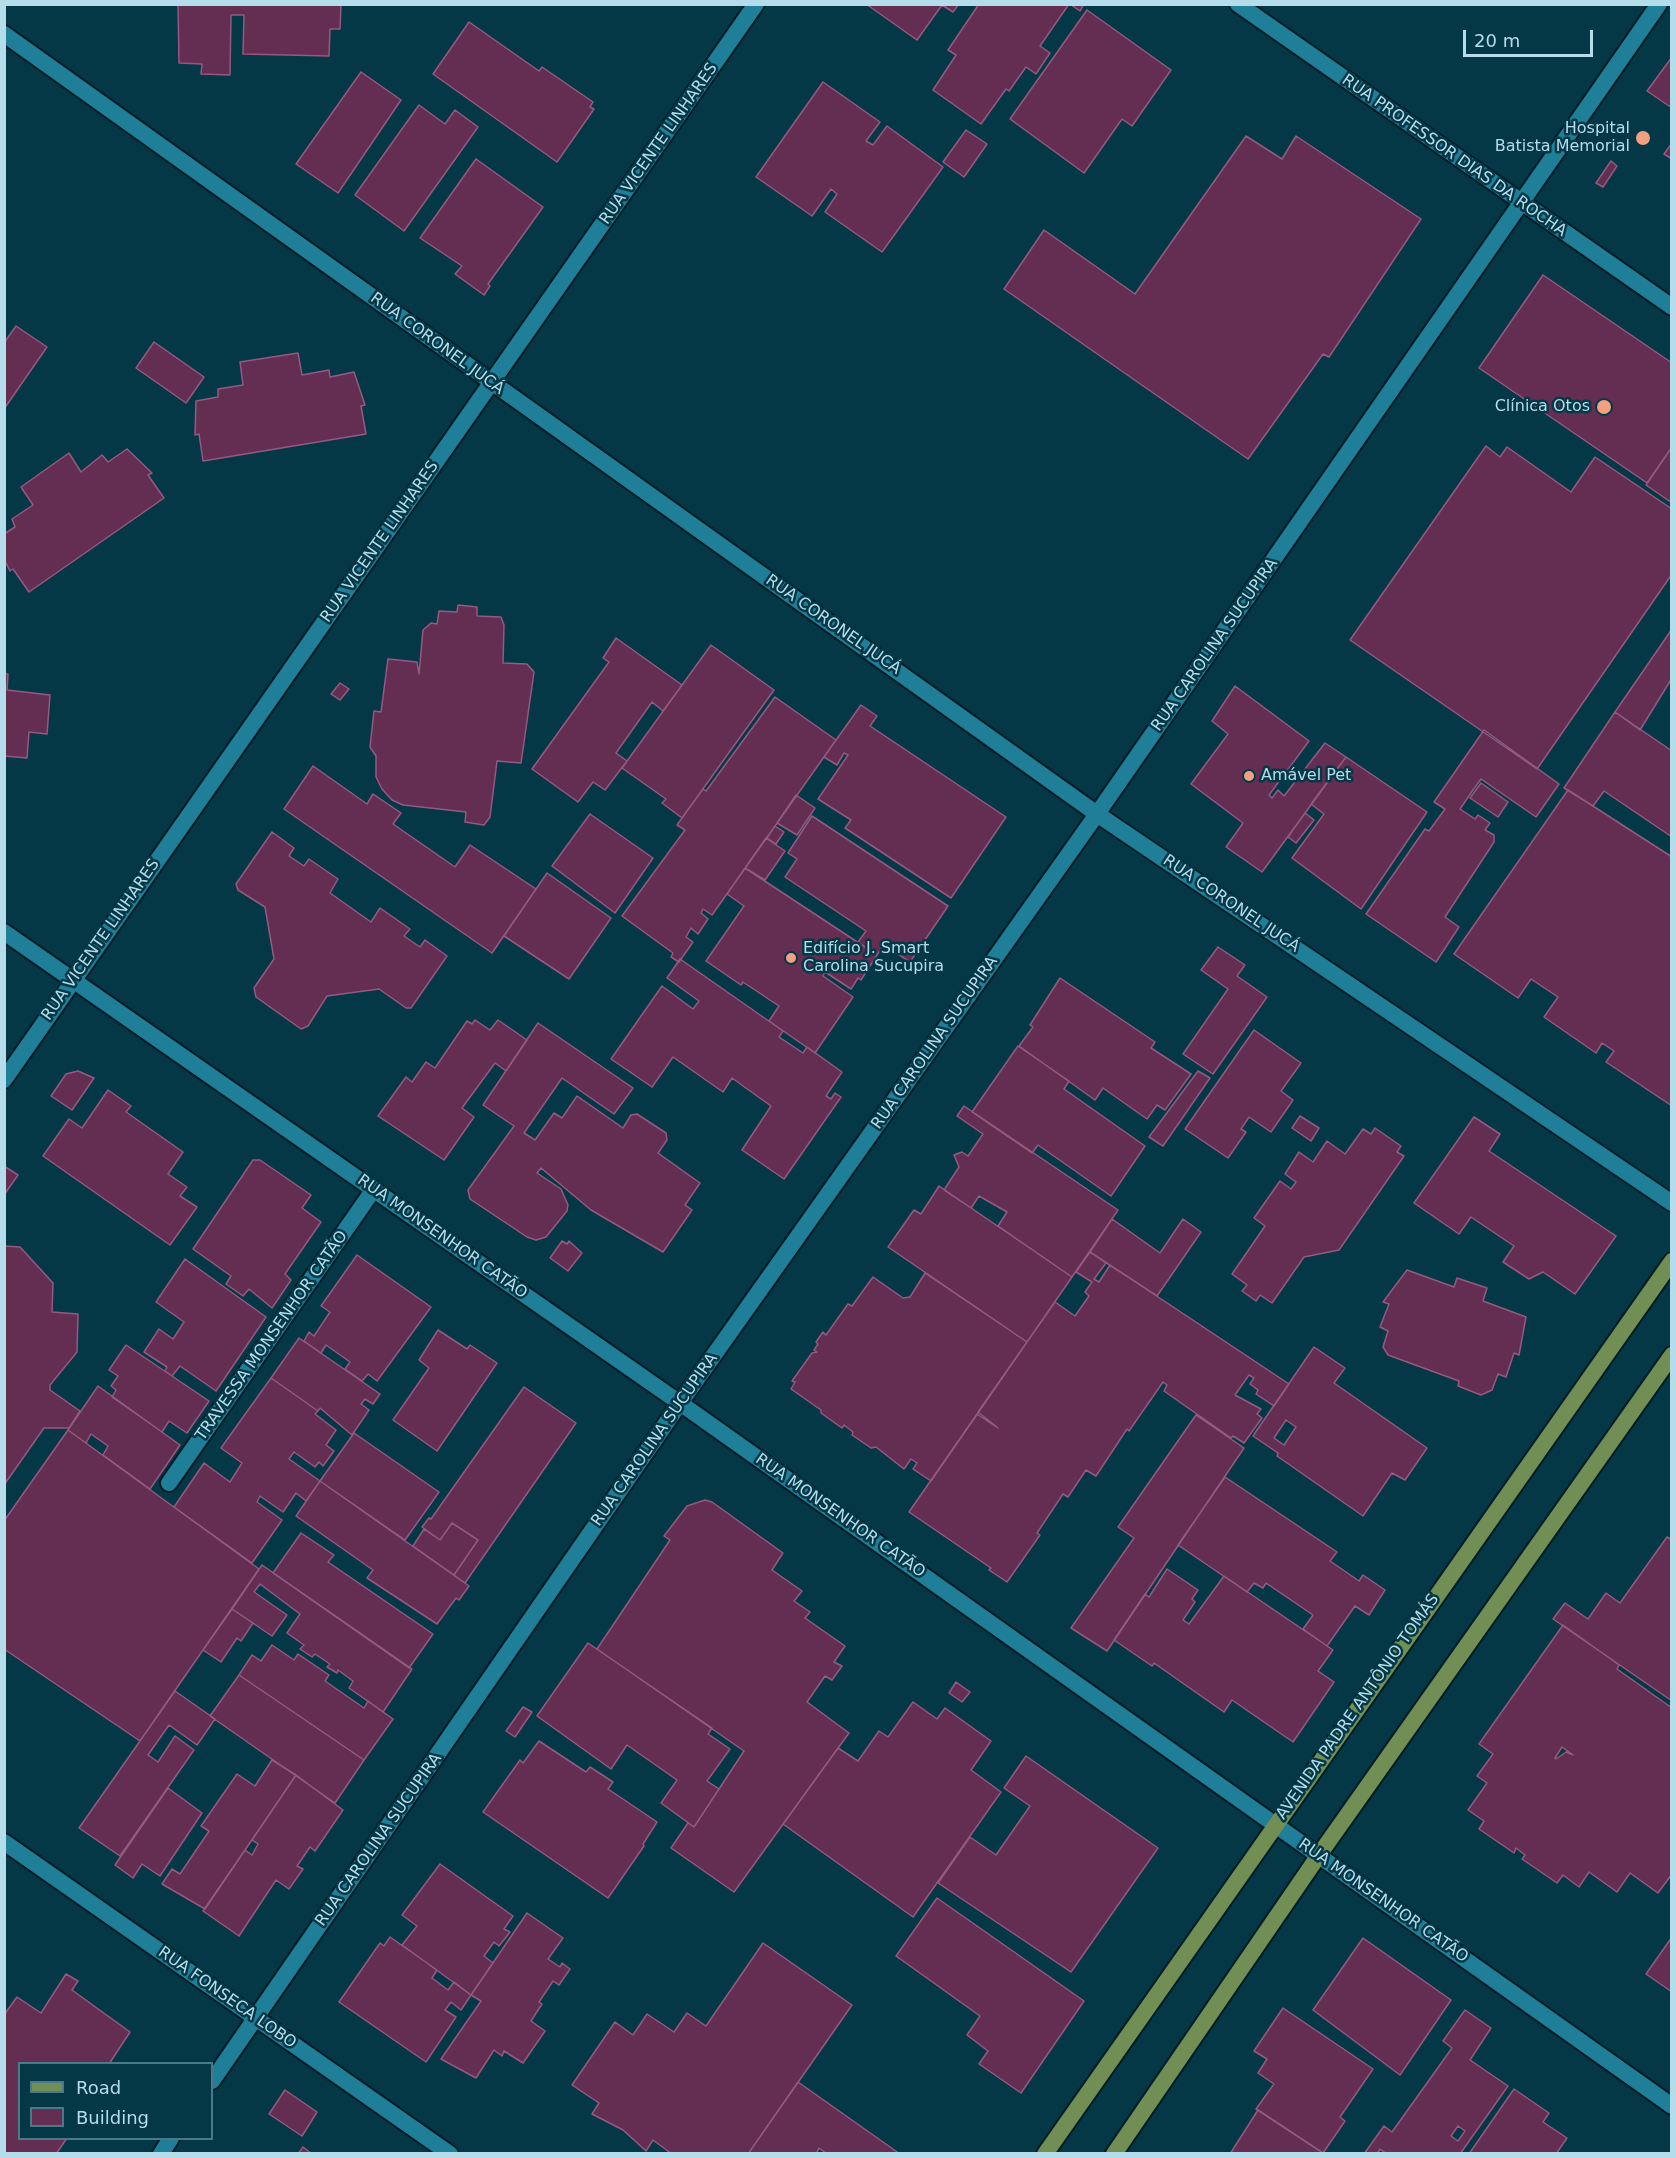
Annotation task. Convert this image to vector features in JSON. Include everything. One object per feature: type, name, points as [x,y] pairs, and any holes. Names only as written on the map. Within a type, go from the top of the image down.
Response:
[{"type":"main road","name":"AVENIDA PADRE ANTÔNIO TOMÁS","points":[[1046,2154],[1671,1261]]},
{"type":"main road","points":[[1114,2154],[1319,1855],[1671,1355]]},
{"type":"street","name":"RUA VICENTE LINHARES","points":[[4,1080],[756,4]]},
{"type":"street","name":"RUA PROFESSOR DIAS DA ROCHA","points":[[1238,4],[1671,307]]},
{"type":"street","name":"RUA CAROLINA SUCUPIRA","points":[[213,2080],[680,1403],[1097,814],[1523,204],[1659,4]]},
{"type":"street","name":"RUA CORONEL JUCÁ","points":[[4,34],[1097,814],[1671,1203]]},
{"type":"street","name":"RUA MONSENHOR CATÃO","points":[[4,932],[680,1403],[1671,2106]]},
{"type":"street","name":"TRAVESSA MONSENHOR CATÃO","points":[[170,1483],[374,1189]]},
{"type":"street","name":"RUA FONSECA LOBO","points":[[4,1842],[450,2154]]},
{"type":"street","points":[[161,2154],[170,2140]]},
{"type":"building","points":[[178,4],[341,4],[340,29],[330,29],[329,56],[243,54],[244,15],[231,15],[230,75],[201,74],[202,64],[179,63]]},
{"type":"building","points":[[866,4],[959,4],[953,12],[942,5],[917,40]]},
{"type":"building","points":[[979,4],[1069,4],[1040,46],[1050,53],[1036,74],[1026,67],[1009,91],[1006,89],[981,124],[933,90],[956,55],[948,50]]},
{"type":"building","points":[[1070,4],[1084,4],[1080,11]]},
{"type":"building","points":[[1087,10],[1171,70],[1132,126],[1122,119],[1084,173],[1010,119]]},
{"type":"building","points":[[469,22],[539,71],[542,67],[593,102],[590,107],[594,109],[557,162],[433,74]]},
{"type":"building","points":[[1672,57],[1672,108],[1647,91]]},
{"type":"building","points":[[361,72],[401,100],[338,193],[296,164]]},
{"type":"building","points":[[823,82],[880,122],[866,141],[873,145],[887,126],[943,167],[882,252],[825,212],[837,194],[831,189],[812,216],[756,177]]},
{"type":"building","points":[[419,105],[445,124],[455,110],[478,127],[404,231],[355,195]]},
{"type":"building","points":[[966,130],[987,144],[964,177],[943,162]]},
{"type":"building","points":[[1246,136],[1282,159],[1296,136],[1421,219],[1329,357],[1323,354],[1248,459],[1004,289],[1044,230],[1135,294]]},
{"type":"building","points":[[1672,143],[1672,159],[1664,154]]},
{"type":"building","points":[[476,159],[543,207],[488,284],[490,286],[484,295],[455,274],[462,266],[420,238]]},
{"type":"building","points":[[1611,161],[1617,166],[1603,187],[1596,183]]},
{"type":"building","name":"Clínica Otos","points":[[1543,275],[1672,363],[1672,447],[1647,483],[1479,368]]},
{"type":"building","points":[[16,326],[47,347],[4,409],[4,343]]},
{"type":"building","points":[[154,342],[204,377],[186,403],[136,368]]},
{"type":"building","points":[[298,353],[302,375],[329,370],[330,377],[354,372],[365,405],[361,406],[366,434],[203,461],[199,434],[195,435],[196,401],[218,397],[218,389],[243,385],[240,362]]},
{"type":"building","points":[[1486,446],[1500,457],[1507,447],[1571,492],[1595,457],[1672,509],[1672,574],[1537,769],[1350,640]]},
{"type":"building","points":[[1672,447],[1672,503],[1646,485]]},
{"type":"building","points":[[127,449],[152,473],[148,475],[164,498],[29,592],[13,569],[10,571],[4,559],[4,534],[15,527],[12,519],[33,505],[21,487],[69,453],[81,472],[102,455],[108,462]]},
{"type":"building","points":[[458,605],[477,607],[477,616],[501,617],[504,625],[503,663],[527,664],[534,672],[521,763],[497,761],[490,817],[484,825],[465,822],[466,812],[403,805],[392,800],[382,789],[376,777],[376,756],[370,747],[374,711],[381,712],[388,659],[417,662],[419,674],[423,630],[431,623],[437,624],[439,611],[457,612]]},
{"type":"building","points":[[1672,629],[1672,678],[1640,730],[1615,712]]},
{"type":"building","points":[[616,638],[682,685],[663,711],[652,702],[616,753],[627,761],[605,790],[593,782],[578,802],[532,769],[609,662],[603,658]]},
{"type":"building","points":[[711,645],[774,690],[682,818],[662,803],[666,799],[622,768]]},
{"type":"building","points":[[4,674],[8,674],[7,690],[50,695],[47,734],[29,732],[27,758],[4,756]]},
{"type":"building","points":[[340,683],[349,689],[340,700],[331,694]]},
{"type":"building","points":[[1235,686],[1309,741],[1269,795],[1272,798],[1278,790],[1284,796],[1325,743],[1346,757],[1262,872],[1226,847],[1243,823],[1191,784],[1228,734],[1212,721]]},
{"type":"building","points":[[775,697],[836,740],[712,915],[703,909],[701,913],[708,919],[698,934],[691,928],[686,937],[693,942],[679,962],[671,957],[673,953],[622,916],[685,830],[677,825],[703,789],[706,791]]},
{"type":"building","points":[[861,705],[877,716],[870,726],[1006,817],[951,898],[845,828],[851,820],[818,799],[848,755],[844,753],[837,765],[824,757]]},
{"type":"building","points":[[1615,712],[1672,751],[1672,837],[1604,791],[1593,806],[1564,788]]},
{"type":"building","points":[[1484,730],[1559,784],[1536,817],[1481,779],[1473,790],[1460,809],[1475,819],[1478,815],[1490,823],[1485,830],[1494,835],[1494,842],[1445,917],[1459,927],[1436,962],[1366,914],[1425,829],[1429,831],[1445,809],[1434,802]]},
{"type":"building","points":[[1346,757],[1427,812],[1361,909],[1292,858],[1324,814],[1311,804]]},
{"type":"building","points":[[313,766],[367,804],[373,794],[401,813],[393,824],[455,867],[470,845],[536,889],[492,953],[284,809]]},
{"type":"building","points":[[1481,783],[1508,802],[1498,817],[1470,798]]},
{"type":"building","points":[[1568,790],[1672,857],[1672,1106],[1606,1062],[1614,1051],[1602,1043],[1596,1053],[1544,1017],[1558,997],[1531,979],[1518,998],[1454,954]]},
{"type":"building","points":[[796,795],[815,808],[797,835],[777,823]]},
{"type":"building","points":[[1305,813],[1314,820],[1296,843],[1288,837]]},
{"type":"building","points":[[590,814],[653,858],[615,913],[552,866]]},
{"type":"building","points":[[812,816],[948,906],[910,962],[884,945],[877,955],[858,942],[866,931],[785,877],[797,859],[788,853]]},
{"type":"building","points":[[775,826],[784,832],[776,844],[767,838]]},
{"type":"building","points":[[272,832],[294,848],[289,856],[304,866],[309,859],[338,879],[330,893],[371,922],[380,908],[410,929],[404,936],[420,947],[425,940],[447,956],[411,1008],[406,1008],[379,989],[327,996],[308,1026],[301,1029],[256,997],[254,988],[274,959],[265,907],[238,890],[236,884]]},
{"type":"building","points":[[766,838],[785,851],[765,880],[745,868]]},
{"type":"building","name":"Edifício J. Smart Carolina Sucupira","points":[[745,868],[877,955],[861,980],[858,978],[851,989],[825,972],[823,976],[853,997],[815,1053],[769,1021],[779,1006],[743,982],[741,985],[706,961],[744,906],[727,894]]},
{"type":"building","points":[[547,873],[611,918],[569,979],[504,936]]},
{"type":"building","points":[[1218,947],[1245,965],[1237,976],[1267,997],[1213,1074],[1183,1054],[1228,989],[1201,970]]},
{"type":"building","points":[[680,959],[783,1031],[779,1037],[803,1053],[807,1047],[842,1072],[826,1096],[831,1099],[835,1093],[841,1097],[784,1179],[742,1150],[771,1106],[732,1078],[723,1092],[673,1057],[652,1087],[611,1059],[662,986],[693,1009],[699,1001],[667,978]]},
{"type":"building","points":[[1060,978],[1155,1042],[1151,1048],[1191,1074],[1165,1110],[1157,1105],[1147,1119],[1103,1088],[1095,1100],[1019,1046],[1033,1027],[1030,1025]]},
{"type":"building","points":[[475,1020],[490,1030],[498,1020],[527,1040],[506,1071],[495,1063],[462,1108],[474,1117],[444,1160],[378,1116],[406,1077],[412,1082],[426,1062],[435,1068],[467,1021],[472,1024]]},
{"type":"building","points":[[538,1023],[633,1088],[614,1114],[562,1078],[524,1133],[535,1140],[554,1113],[562,1118],[577,1096],[623,1128],[631,1115],[637,1114],[666,1133],[667,1140],[658,1153],[700,1183],[685,1205],[692,1210],[663,1252],[591,1210],[541,1168],[537,1173],[561,1189],[568,1205],[567,1211],[546,1237],[536,1240],[527,1237],[470,1199],[468,1190],[514,1126],[483,1105]]},
{"type":"building","points":[[1254,1030],[1301,1063],[1281,1091],[1293,1100],[1271,1132],[1249,1117],[1241,1129],[1246,1132],[1228,1158],[1185,1129]]},
{"type":"building","points":[[1018,1046],[1069,1081],[1064,1089],[1145,1146],[1111,1196],[1038,1145],[1032,1153],[972,1112]]},
{"type":"building","points":[[78,1071],[94,1078],[72,1110],[51,1096],[66,1074]]},
{"type":"building","points":[[1198,1071],[1210,1078],[1163,1146],[1149,1137]]},
{"type":"building","points":[[108,1090],[131,1106],[126,1112],[183,1152],[168,1174],[187,1187],[180,1196],[197,1207],[170,1245],[43,1156],[69,1119],[82,1128]]},
{"type":"building","points":[[964,1106],[1118,1210],[1072,1277],[998,1226],[1007,1212],[979,1196],[971,1208],[944,1190],[959,1167],[954,1155],[962,1152],[968,1156],[983,1134],[957,1116]]},
{"type":"building","points":[[1300,1116],[1319,1128],[1311,1141],[1292,1128]]},
{"type":"building","points":[[1474,1117],[1500,1134],[1489,1151],[1616,1236],[1575,1294],[1543,1272],[1529,1279],[1503,1262],[1514,1246],[1471,1217],[1459,1234],[1414,1203]]},
{"type":"building","points":[[1375,1128],[1401,1146],[1397,1152],[1404,1156],[1339,1250],[1304,1257],[1272,1303],[1260,1295],[1256,1301],[1242,1291],[1247,1285],[1232,1274],[1265,1226],[1254,1218],[1280,1181],[1291,1189],[1296,1182],[1285,1174],[1299,1152],[1313,1162],[1327,1141],[1345,1154],[1363,1129],[1371,1134]]},
{"type":"building","points":[[253,1160],[260,1160],[311,1195],[302,1208],[321,1222],[285,1274],[291,1280],[272,1308],[249,1289],[243,1296],[226,1284],[231,1276],[193,1249]]},
{"type":"building","points":[[4,1166],[18,1175],[4,1195]]},
{"type":"building","points":[[939,1186],[1072,1277],[1027,1342],[888,1247],[914,1210],[921,1214]]},
{"type":"building","points":[[1112,1219],[1160,1253],[1183,1219],[1201,1232],[1157,1296],[1090,1252]]},
{"type":"building","points":[[562,1241],[567,1244],[569,1241],[582,1253],[568,1271],[550,1258]]},
{"type":"building","points":[[4,1246],[20,1247],[53,1283],[52,1312],[78,1314],[77,1352],[50,1385],[50,1390],[80,1411],[69,1428],[44,1428],[4,1485]]},
{"type":"building","points":[[1090,1252],[1106,1263],[1094,1279],[1099,1282],[1110,1265],[1289,1384],[1274,1406],[1256,1394],[1258,1390],[1250,1384],[1254,1378],[1249,1375],[1235,1395],[1261,1409],[1257,1414],[1262,1418],[1244,1443],[1233,1436],[1231,1438],[1164,1391],[1167,1385],[1163,1382],[1129,1431],[1127,1429],[1096,1476],[1086,1470],[1068,1497],[1063,1494],[1037,1533],[1040,1535],[1007,1582],[989,1570],[991,1568],[909,1512],[977,1414],[998,1428],[978,1412],[1055,1302],[1075,1316],[1089,1296],[1085,1292],[1092,1282],[1076,1272]]},
{"type":"building","points":[[357,1255],[431,1307],[377,1381],[368,1374],[362,1381],[345,1369],[350,1362],[326,1345],[321,1353],[304,1341],[309,1332],[314,1336],[330,1312],[321,1306]]},
{"type":"building","points":[[185,1259],[266,1317],[216,1391],[180,1366],[172,1376],[165,1371],[167,1367],[144,1352],[159,1329],[173,1339],[184,1322],[156,1302]]},
{"type":"building","points":[[1407,1270],[1454,1287],[1457,1278],[1487,1288],[1483,1301],[1526,1317],[1519,1355],[1514,1353],[1506,1377],[1498,1374],[1492,1390],[1481,1395],[1458,1386],[1459,1381],[1388,1355],[1383,1347],[1388,1331],[1380,1327],[1389,1304],[1383,1302]]},
{"type":"building","points":[[925,1273],[1027,1342],[931,1481],[913,1469],[917,1463],[911,1459],[904,1469],[876,1447],[871,1448],[852,1435],[853,1432],[844,1425],[842,1428],[791,1389],[795,1382],[792,1381],[812,1353],[817,1352],[814,1350],[818,1344],[816,1342],[823,1332],[826,1335],[848,1304],[852,1306],[873,1277],[903,1298],[910,1297]]},
{"type":"building","points":[[438,1330],[467,1349],[470,1345],[497,1363],[437,1451],[393,1420],[429,1368],[419,1360]]},
{"type":"building","points":[[299,1338],[380,1394],[373,1404],[365,1399],[361,1404],[369,1410],[352,1435],[320,1408],[318,1411],[271,1378]]},
{"type":"building","points":[[126,1345],[209,1401],[187,1433],[169,1421],[162,1432],[112,1397],[116,1390],[111,1386],[118,1376],[109,1370]]},
{"type":"building","points":[[1314,1347],[1345,1368],[1334,1383],[1427,1448],[1405,1480],[1392,1473],[1363,1516],[1277,1456],[1278,1453],[1253,1436]],"holes":[[[1286,1420],[1296,1427],[1284,1445],[1274,1438]]]},
{"type":"building","points":[[271,1378],[318,1411],[315,1414],[336,1430],[326,1445],[334,1451],[323,1466],[319,1462],[315,1467],[294,1452],[289,1459],[320,1481],[306,1501],[296,1493],[283,1512],[260,1496],[257,1502],[282,1520],[252,1563],[174,1507],[204,1463],[230,1482],[242,1463],[221,1448]]},
{"type":"building","points":[[98,1386],[180,1445],[150,1489],[103,1455],[108,1446],[91,1434],[86,1443],[68,1430]]},
{"type":"building","points":[[524,1387],[576,1423],[465,1583],[454,1575],[478,1540],[452,1523],[440,1540],[422,1527],[429,1518],[431,1519]]},
{"type":"building","points":[[1196,1415],[1244,1448],[1107,1651],[1071,1628],[1134,1538],[1118,1527]]},
{"type":"building","points":[[68,1430],[259,1569],[140,1741],[4,1649],[4,1521]]},
{"type":"building","points":[[354,1433],[439,1492],[405,1540],[320,1481]]},
{"type":"building","points":[[1225,1477],[1337,1552],[1330,1561],[1359,1581],[1363,1575],[1385,1590],[1369,1615],[1355,1606],[1327,1646],[1303,1629],[1313,1615],[1266,1583],[1263,1588],[1254,1583],[1247,1592],[1178,1545]]},
{"type":"building","points":[[320,1481],[469,1586],[459,1600],[456,1598],[437,1624],[367,1578],[373,1570],[296,1516]]},
{"type":"building","points":[[705,1500],[712,1502],[783,1553],[772,1570],[802,1591],[794,1601],[810,1612],[805,1618],[845,1646],[834,1662],[842,1666],[832,1680],[825,1676],[807,1702],[849,1733],[734,1892],[671,1848],[688,1823],[694,1827],[744,1751],[597,1649],[670,1540],[664,1536],[687,1506]]},
{"type":"building","points":[[452,1523],[478,1540],[454,1575],[413,1546],[424,1529],[440,1540]]},
{"type":"building","points":[[301,1533],[334,1555],[328,1562],[433,1634],[409,1668],[273,1573]]},
{"type":"building","points":[[1667,1537],[1672,1540],[1672,1701],[1553,1619],[1565,1603],[1588,1619],[1606,1593],[1620,1603]]},
{"type":"building","points":[[262,1565],[412,1669],[383,1712],[349,1688],[353,1681],[338,1670],[337,1673],[327,1667],[330,1664],[315,1654],[312,1657],[300,1649],[304,1645],[287,1633],[300,1614],[260,1584],[254,1592],[287,1615],[272,1636],[232,1609]]},
{"type":"building","points":[[1167,1569],[1198,1590],[1192,1599],[1195,1602],[1183,1620],[1189,1624],[1224,1576],[1333,1650],[1318,1671],[1334,1682],[1293,1742],[1232,1700],[1224,1712],[1154,1663],[1152,1666],[1114,1640],[1145,1594],[1149,1597]]},
{"type":"building","points":[[232,1609],[253,1623],[241,1641],[237,1638],[221,1662],[203,1650]]},
{"type":"building","points":[[1563,1625],[1619,1665],[1617,1669],[1672,1708],[1672,1874],[1658,1893],[1630,1873],[1617,1892],[1589,1872],[1579,1887],[1563,1875],[1557,1883],[1522,1859],[1525,1855],[1516,1848],[1514,1853],[1479,1829],[1484,1821],[1468,1810],[1487,1783],[1477,1776],[1493,1754],[1479,1744]],"holes":[[[1562,1747],[1573,1755],[1566,1752],[1555,1758]]]},
{"type":"building","points":[[588,1643],[712,1728],[708,1734],[730,1749],[707,1781],[719,1789],[694,1827],[661,1803],[677,1780],[627,1745],[611,1769],[537,1716]]},
{"type":"building","points":[[272,1645],[294,1660],[298,1654],[329,1675],[325,1681],[364,1708],[368,1701],[393,1719],[364,1760],[239,1675],[252,1655],[261,1661]]},
{"type":"building","points":[[239,1675],[364,1760],[335,1803],[210,1716]]},
{"type":"building","points":[[956,1682],[970,1692],[962,1702],[949,1693]]},
{"type":"building","points":[[175,1691],[215,1719],[197,1745],[169,1725],[148,1755],[158,1762],[175,1736],[194,1750],[120,1856],[79,1828]]},
{"type":"building","points":[[913,1702],[937,1719],[945,1708],[991,1741],[971,1770],[1001,1792],[913,1917],[783,1824],[838,1748],[858,1761],[879,1731],[888,1737]]},
{"type":"building","points":[[523,1707],[532,1712],[515,1737],[506,1731]]},
{"type":"building","points":[[539,1741],[586,1772],[590,1767],[613,1782],[608,1789],[657,1822],[643,1844],[644,1846],[608,1898],[483,1812],[520,1760],[523,1763]]},
{"type":"building","points":[[1026,1756],[1158,1848],[1071,1972],[938,1883],[970,1837],[996,1855],[1030,1806],[1004,1788]]},
{"type":"building","points":[[272,1760],[296,1775],[205,1909],[162,1884],[172,1869],[180,1874],[209,1831],[201,1826],[237,1774],[255,1786]]},
{"type":"building","points":[[296,1775],[343,1810],[315,1851],[310,1847],[297,1866],[303,1869],[289,1889],[276,1880],[239,1936],[203,1911],[245,1850],[252,1855],[258,1844],[252,1840]]},
{"type":"building","points":[[168,1788],[202,1813],[160,1876],[142,1864],[133,1878],[115,1865]]},
{"type":"building","points":[[440,1864],[513,1916],[504,1929],[510,1932],[499,1946],[494,1942],[484,1956],[493,1963],[471,1995],[402,1945],[417,1926],[402,1915]]},
{"type":"building","points":[[937,1898],[1084,2001],[1021,2093],[979,2064],[988,2051],[967,2035],[980,2016],[896,1956]]},
{"type":"building","points":[[527,1913],[563,1938],[548,1959],[560,1967],[562,1963],[570,1969],[559,1985],[553,1981],[539,2002],[542,2004],[531,2021],[545,2031],[523,2063],[504,2051],[502,2056],[494,2050],[476,2078],[441,2059],[481,2001],[471,1995]]},
{"type":"building","points":[[390,1937],[437,1970],[432,1978],[448,1990],[454,1982],[471,1995],[461,2010],[451,2002],[445,2010],[456,2017],[426,2062],[339,2002],[380,1943],[384,1946]]},
{"type":"building","points":[[1672,1937],[1672,1992],[1646,1974]]},
{"type":"building","points":[[1363,1938],[1451,2000],[1400,2075],[1313,2010]]},
{"type":"building","points":[[763,1943],[852,2005],[748,2154],[672,2154],[653,2140],[646,2151],[623,2130],[592,2114],[599,2103],[572,2085],[615,2022],[633,2035],[647,2014],[674,2032],[687,2013],[706,2026]]},
{"type":"building","points":[[66,1974],[78,1981],[72,1990],[130,2032],[110,2062],[18,2062],[18,2140],[66,2140],[56,2154],[4,2154],[4,2015],[17,1997],[41,2013]]},
{"type":"building","points":[[1283,2008],[1373,2069],[1340,2117],[1345,2121],[1323,2153],[1256,2109],[1274,2084],[1258,2073],[1267,2059],[1254,2051]]},
{"type":"building","points":[[1465,2010],[1491,2028],[1470,2060],[1508,2086],[1460,2154],[1387,2154],[1380,2149],[1377,2154],[1364,2154],[1384,2126],[1392,2132],[1452,2048],[1443,2041]],"holes":[[[1458,2126],[1465,2131],[1458,2141],[1451,2136]]]},
{"type":"building","points":[[798,2082],[900,2154],[827,2154],[819,2148],[816,2154],[748,2154]]},
{"type":"building","points":[[1514,2089],[1549,2113],[1543,2122],[1567,2138],[1556,2154],[1469,2154]]},
{"type":"building","points":[[285,2090],[317,2112],[302,2136],[269,2114]]},
{"type":"building","points":[[1258,2110],[1323,2153],[1323,2154],[1230,2154]]},
{"type":"building","points":[[303,2147],[312,2154],[298,2154]]},
{"type":"place","name":"Hospital Batista Memorial","points":[[1643,138]]},
{"type":"place","name":"Clínica Otos","points":[[1604,407]]},
{"type":"place","name":"Amável Pet","points":[[1249,776]]},
{"type":"place","name":"Edifício J. Smart Carolina Sucupira","points":[[791,958]]}]
